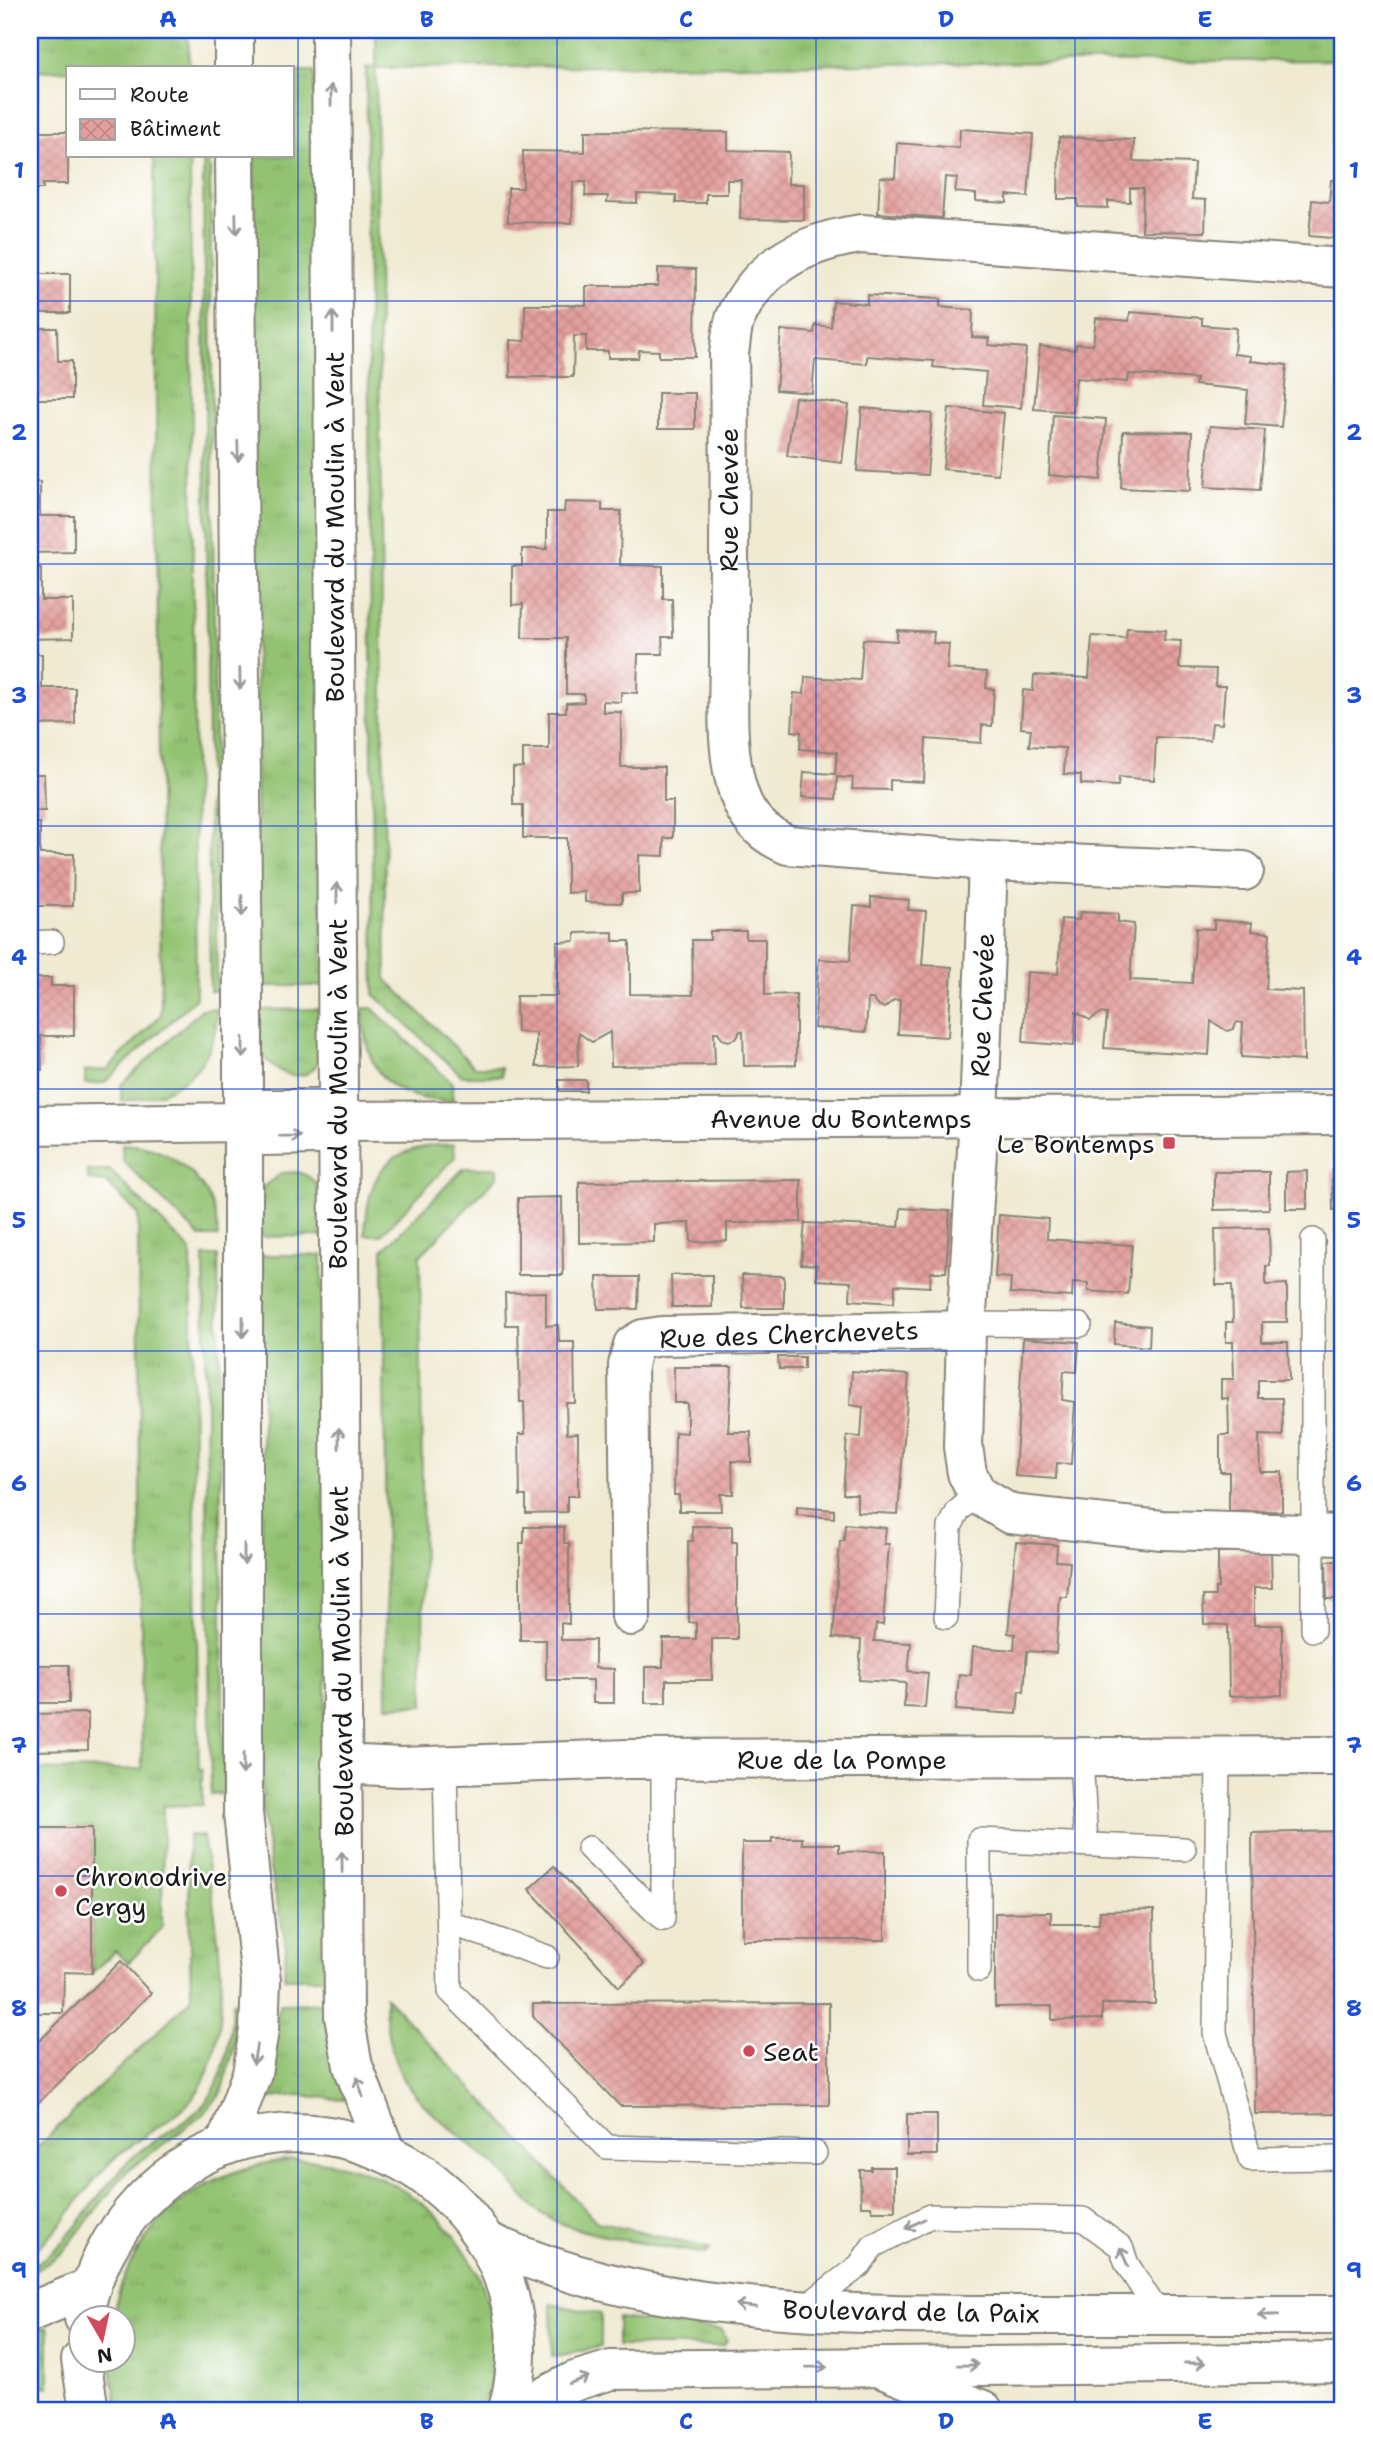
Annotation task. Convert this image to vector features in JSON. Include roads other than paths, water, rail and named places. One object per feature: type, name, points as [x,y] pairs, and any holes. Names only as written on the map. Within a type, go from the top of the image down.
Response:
[{"type":"main road","name":"Boulevard du Moulin à Vent","points":[[331,41],[341,1764],[346,2033],[364,2101],[384,2151]]},
{"type":"main road","points":[[225,2147],[252,2073],[259,2030],[261,1980],[243,1813],[243,1122],[235,158]]},
{"type":"main road","name":"Rue Chevée","points":[[979,1117],[988,861],[788,845],[772,839],[757,826],[738,793],[730,726],[729,354],[734,318],[757,280],[794,252],[828,239],[860,234],[1343,268]]},
{"type":"main road","points":[[988,861],[1244,871]]},
{"type":"main road","name":"Avenue du Bontemps","points":[[338,1121],[1343,1115]]},
{"type":"main road","points":[[979,1117],[966,1327],[963,1447],[967,1473],[977,1494],[1010,1514],[1162,1530],[1328,1535]]},
{"type":"main road","points":[[30,1125],[243,1122],[262,1136],[276,1136],[317,1135],[338,1121]]},
{"type":"main road","name":"Rue des Cherchevets","points":[[631,1616],[628,1365],[632,1345],[643,1339],[662,1336],[966,1327]]},
{"type":"main road","name":"Rue de la Pompe","points":[[341,1764],[445,1765],[663,1759],[1343,1756]]},
{"type":"main road","points":[[30,2312],[87,2302],[120,2227],[149,2193],[185,2166],[225,2147],[265,2137],[306,2134],[346,2138],[406,2161],[444,2189],[488,2242],[507,2284],[516,2329],[516,2375],[508,2410]]},
{"type":"main road","name":"Boulevard de la Paix","points":[[488,2242],[537,2264],[612,2285],[745,2306],[800,2311],[1343,2315]]},
{"type":"main road","name":"Boulevard de la Paix","points":[[518,2410],[566,2385],[611,2370],[1343,2362]]},
{"type":"main road","points":[[875,2366],[983,2410]]},
{"type":"main road","points":[[83,2374],[89,2410]]},
{"type":"lane","points":[[1313,1240],[1328,1535],[1313,1630]]},
{"type":"lane","name":"Rue des Cherchevets","points":[[966,1327],[1080,1325]]},
{"type":"lane","points":[[946,1617],[950,1527],[958,1511],[977,1494]]},
{"type":"lane","points":[[1218,1756],[1215,2033],[1250,2159],[1343,2158]]},
{"type":"lane","points":[[1081,1757],[1086,1844]]},
{"type":"lane","points":[[589,1848],[663,1919],[663,1759]]},
{"type":"lane","points":[[445,1765],[450,1991],[607,2147],[815,2153]]},
{"type":"lane","points":[[979,1970],[979,1840],[1184,1849]]},
{"type":"lane","points":[[450,1923],[547,1957]]},
{"type":"lane","points":[[800,2311],[859,2266],[873,2246],[930,2216],[1083,2219],[1121,2246],[1127,2264],[1159,2315]]},
{"type":"place","name":"Le Bontemps","points":[[1169,1143]]},
{"type":"place","name":"Chronodrive Cergy","points":[[61,1891]]},
{"type":"place","name":"Seat","points":[[749,2051]]}]
